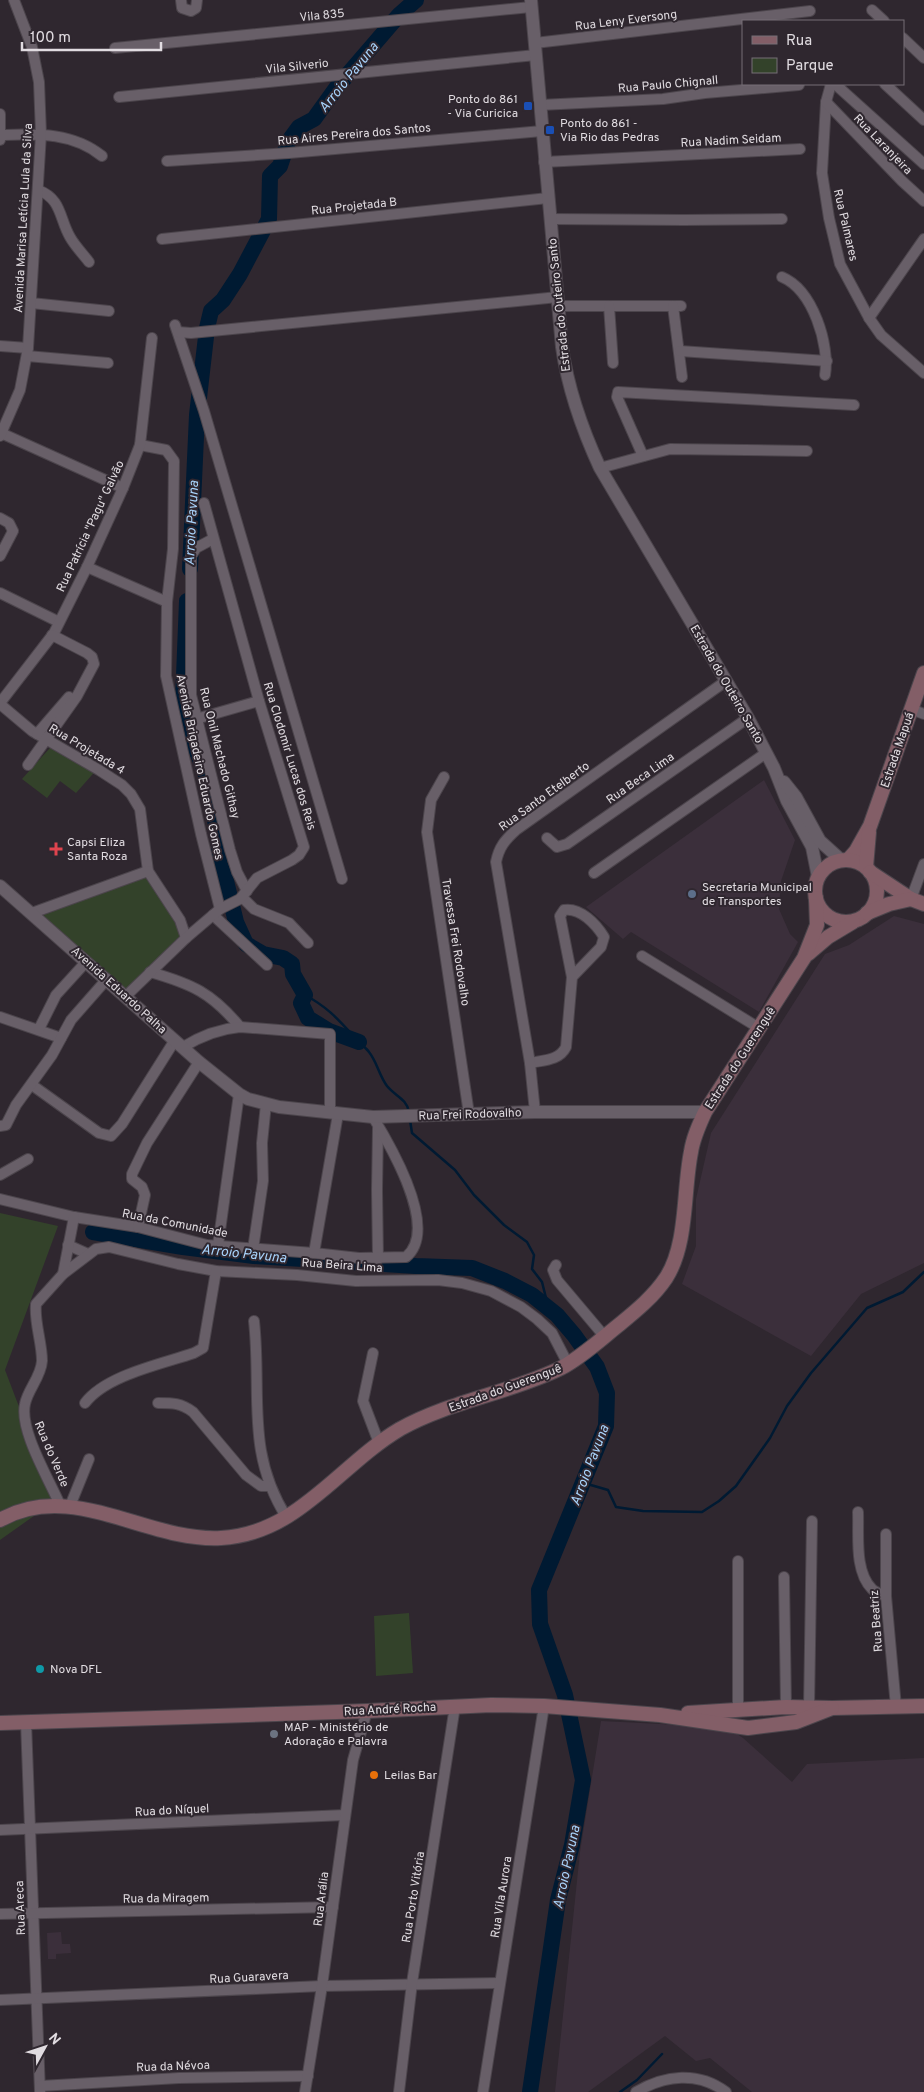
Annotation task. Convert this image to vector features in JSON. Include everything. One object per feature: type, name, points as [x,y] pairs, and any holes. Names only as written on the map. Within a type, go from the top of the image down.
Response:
[{"type":"main road","name":"Estrada Mapuá","points":[[845,860],[860,844],[870,826],[918,712],[924,673]]},
{"type":"main road","name":"Estrada Mapuá","points":[[868,869],[870,826]]},
{"type":"main road","points":[[868,869],[876,886],[876,894],[871,908],[861,917],[839,921],[824,913],[816,898],[815,884],[828,865],[845,860],[857,862],[868,869],[918,902]]},
{"type":"main road","name":"Estrada do Guerenguê","points":[[0,1520],[26,1509],[65,1505],[178,1533],[206,1538],[222,1538],[254,1532],[286,1518],[328,1488],[379,1443],[404,1427],[552,1372],[570,1363],[603,1338],[651,1297],[667,1276],[676,1259],[691,1151],[705,1112],[804,958],[816,925],[816,898]]},
{"type":"main road","name":"Estrada do Guerenguê","points":[[804,958],[828,937],[861,917],[889,904],[918,902]]},
{"type":"main road","name":"Rua André Rocha","points":[[0,1723],[367,1711],[455,1706],[546,1706],[660,1715],[748,1728],[796,1722],[832,1708]]},
{"type":"main road","name":"Rua André Rocha","points":[[660,1715],[786,1707],[924,1706]]},
{"type":"street","name":"Avenida Marisa Letícia Lula da Silva","points":[[1,434],[20,390],[27,352],[41,134],[40,82],[32,47],[14,0]]},
{"type":"street","points":[[181,0],[182,8],[191,11],[196,8],[197,0]]},
{"type":"street","name":"Vila 835","points":[[115,48],[403,20],[531,3]]},
{"type":"street","name":"Estrada do Outeiro Santo","points":[[531,3],[562,347],[568,380],[582,426],[600,468],[748,718],[774,768],[787,801],[812,847],[818,877]]},
{"type":"street","points":[[872,10],[883,20]]},
{"type":"street","name":"Rua Leny Eversong","points":[[745,20],[810,11]]},
{"type":"street","name":"Rua Leny Eversong","points":[[536,49],[742,20]]},
{"type":"street","points":[[904,39],[924,58]]},
{"type":"street","name":"Vila Silverio","points":[[120,97],[333,75],[536,49]]},
{"type":"street","name":"Rua Paulo Chignall","points":[[540,105],[664,98],[799,85]]},
{"type":"street","name":"Rua Palmares","points":[[831,85],[826,102],[822,173],[829,218],[840,264],[869,318],[886,341],[924,373]]},
{"type":"street","points":[[836,85],[924,164]]},
{"type":"street","points":[[886,85],[924,120]]},
{"type":"street","name":"Rua Laranjeira","points":[[826,102],[902,181],[924,201]]},
{"type":"street","points":[[0,114],[0,141]]},
{"type":"street","name":"Rua Aires Pereira dos Santos","points":[[167,161],[289,153],[542,131]]},
{"type":"street","points":[[0,135],[41,134],[78,141],[102,156]]},
{"type":"street","name":"Rua Nadim Seidam","points":[[544,162],[800,148]]},
{"type":"street","points":[[38,190],[52,198],[60,210],[64,226],[71,239],[89,262]]},
{"type":"street","name":"Rua Projetada B","points":[[162,239],[548,198]]},
{"type":"street","points":[[550,219],[701,220],[782,218]]},
{"type":"street","points":[[869,318],[924,239]]},
{"type":"street","points":[[782,277],[791,280],[806,299],[824,337],[827,361],[825,375]]},
{"type":"street","points":[[559,302],[609,306],[677,306],[682,377]]},
{"type":"street","name":"Rua Clodomir Lucas dos Reis","points":[[342,879],[204,411],[177,328],[191,333],[559,302]]},
{"type":"street","points":[[31,303],[110,311]]},
{"type":"street","points":[[609,306],[613,362]]},
{"type":"street","name":"Rua Patrícia \"Pagu\" Galvão","points":[[0,703],[52,635],[87,567],[123,488],[140,444],[152,338]]},
{"type":"street","points":[[0,346],[108,364]]},
{"type":"street","points":[[680,351],[827,361]]},
{"type":"street","points":[[643,456],[617,397],[618,392],[854,405]]},
{"type":"street","points":[[1,434],[123,488]]},
{"type":"street","name":"Avenida Brigadeiro Eduardo Gomes","points":[[140,444],[166,450],[174,461],[173,549],[167,602],[166,676],[220,911]]},
{"type":"street","points":[[600,468],[663,450],[680,448],[807,451]]},
{"type":"street","name":"Rua Clodomir Lucas dos Reis","points":[[126,996],[186,938],[220,911],[243,896],[257,878],[292,860],[299,855],[304,847],[259,701],[204,502]]},
{"type":"street","points":[[0,518],[9,523],[13,531],[0,556]]},
{"type":"street","name":"Rua Onil Machado Githay","points":[[213,539],[196,548],[191,556],[190,682],[196,719],[243,896]]},
{"type":"street","points":[[87,567],[167,602]]},
{"type":"street","points":[[0,593],[59,622]]},
{"type":"street","points":[[28,765],[42,736],[79,693],[94,664],[92,657],[52,635]]},
{"type":"street","name":"Rua Santo Etelberto","points":[[534,1112],[530,1063],[496,862],[498,850],[504,841],[516,830],[726,681]]},
{"type":"street","points":[[196,719],[259,701]]},
{"type":"street","name":"Rua Projetada 4","points":[[0,703],[42,736],[107,775],[131,794],[140,809],[143,822],[148,870],[180,920],[186,938]]},
{"type":"street","name":"Rua Beca Lima","points":[[546,838],[557,847],[567,844],[748,718]]},
{"type":"street","points":[[594,874],[766,753]]},
{"type":"street","name":"Estrada do Outeiro Santo","points":[[774,768],[796,797],[820,841],[845,860]]},
{"type":"street","name":"Travessa Frei Rodovalho","points":[[444,777],[431,800],[427,832],[470,1114]]},
{"type":"street","points":[[918,902],[924,864]]},
{"type":"street","points":[[32,913],[148,870]]},
{"type":"street","name":"Avenida Eduardo Palha","points":[[0,886],[199,1062],[239,1094]]},
{"type":"street","points":[[243,896],[254,909],[289,923],[308,943]]},
{"type":"street","points":[[530,1063],[554,1058],[564,1052],[566,1047],[572,977],[560,916],[564,910],[569,909],[575,910],[596,925],[604,937],[602,947],[572,977]]},
{"type":"street","points":[[220,911],[266,965]]},
{"type":"street","points":[[642,956],[759,1028]]},
{"type":"street","points":[[39,1030],[56,995],[86,962]]},
{"type":"street","points":[[150,972],[176,980],[203,992],[218,1004],[240,1027]]},
{"type":"street","points":[[0,1126],[6,1125],[16,1105],[32,1085],[82,1005],[106,979]]},
{"type":"street","points":[[0,1017],[61,1038]]},
{"type":"street","points":[[32,1085],[99,1133],[111,1136],[122,1124],[179,1044],[212,1032],[240,1027],[330,1034],[334,1114],[314,1252]]},
{"type":"street","points":[[138,1227],[145,1195],[142,1187],[132,1179],[132,1174],[147,1142],[199,1062]]},
{"type":"street","points":[[218,1246],[239,1094]]},
{"type":"street","name":"Rua Frei Rodovalho","points":[[239,1094],[266,1104],[376,1122],[391,1117],[534,1112],[705,1112]]},
{"type":"street","points":[[253,1249],[263,1181],[262,1143],[266,1104]]},
{"type":"street","points":[[376,1122],[378,1259]]},
{"type":"street","name":"Rua da Comunidade","points":[[0,1199],[74,1218],[138,1227],[184,1240],[218,1246],[314,1252],[378,1259],[406,1257],[413,1250],[416,1240],[417,1222],[414,1203],[404,1176],[376,1122]]},
{"type":"street","points":[[0,1176],[28,1159]]},
{"type":"street","points":[[63,1274],[74,1218]]},
{"type":"street","points":[[68,1245],[88,1254]]},
{"type":"street","name":"Rua Beira Lima","points":[[63,1274],[88,1254],[101,1248],[119,1248],[178,1264],[216,1270],[356,1280],[438,1280],[474,1286],[506,1299],[545,1326],[570,1363]]},
{"type":"street","points":[[556,1265],[554,1270],[556,1280],[603,1338]]},
{"type":"street","points":[[85,1403],[91,1395],[113,1381],[194,1354],[203,1348],[216,1270]]},
{"type":"street","name":"Rua do Verde","points":[[63,1274],[36,1304],[42,1360],[38,1377],[26,1398],[24,1411],[29,1437],[65,1505]]},
{"type":"street","points":[[254,1321],[258,1354],[258,1436],[261,1459],[269,1486],[286,1518]]},
{"type":"street","points":[[373,1353],[363,1401],[379,1443]]},
{"type":"street","points":[[158,1403],[174,1403],[186,1407],[193,1412],[246,1475],[261,1486],[269,1486]]},
{"type":"street","points":[[65,1505],[89,1459]]},
{"type":"street","points":[[858,1512],[860,1561],[863,1574],[870,1587],[886,1596]]},
{"type":"street","points":[[809,1708],[812,1521]]},
{"type":"street","name":"Rua Beatriz","points":[[886,1534],[886,1596],[896,1707]]},
{"type":"street","points":[[738,1561],[738,1710]]},
{"type":"street","points":[[784,1578],[786,1707]]},
{"type":"street","name":"Rua Porto Vitória","points":[[398,2092],[412,1983],[455,1706]]},
{"type":"street","name":"Rua Vila Aurora","points":[[483,2092],[546,1706]]},
{"type":"street","name":"Rua Arália","points":[[305,2092],[322,1986],[353,1760],[367,1711]]},
{"type":"street","name":"Rua Areca","points":[[26,1722],[40,2089]]},
{"type":"street","name":"Rua do Níquel","points":[[0,1830],[345,1815]]},
{"type":"street","name":"Rua da Miragem","points":[[0,1914],[333,1907]]},
{"type":"street","name":"Rua Guaravera","points":[[0,2000],[322,1986],[500,1982]]},
{"type":"street","name":"Rua da Névoa","points":[[40,2089],[179,2078],[308,2076]]},
{"type":"street","points":[[636,2092],[664,2079],[680,2077],[717,2085],[726,2092]]},
{"type":"shaded area","name":"Secretaria Municipal de Transportes","points":[[764,780],[795,840],[781,881],[779,909],[790,934],[798,942],[759,1012],[631,932],[623,939],[586,907]]},
{"type":"shaded area","points":[[894,916],[924,924],[924,1263],[861,1294],[811,1356],[682,1284],[696,1246],[696,1199],[711,1133],[825,954],[849,945]]},
{"type":"shaded area","points":[[601,1721],[720,1727],[731,1730],[743,1738],[792,1782],[807,1764],[924,1758],[924,2092],[752,2092],[710,2058],[696,2061],[665,2036],[588,2092],[555,2092],[580,1852]]},
{"type":"shaded area","points":[[61,1932],[62,1944],[70,1944],[71,1953],[56,1954],[56,1959],[48,1959],[47,1933]]},
{"type":"green space","points":[[58,739],[99,767],[76,793],[60,781],[47,798],[22,779]]},
{"type":"green space","points":[[148,871],[191,933],[126,991],[39,914]]},
{"type":"green space","points":[[0,1213],[58,1226],[5,1370],[55,1501],[0,1540]]},
{"type":"green space","points":[[409,1613],[413,1673],[376,1676],[374,1616]]},
{"type":"waterway","name":"Arroio Pavuna","points":[[190,569],[197,415],[207,328],[211,311],[223,300],[240,274],[269,219],[270,176],[280,166],[288,142],[299,127],[314,119],[337,87],[399,15],[416,0]]},
{"type":"waterway","name":"Arroio Pavuna","points":[[187,601],[183,701],[191,724],[195,747],[205,771],[218,835],[219,863],[225,877],[236,922],[246,944],[263,954],[283,958],[292,964],[293,974],[305,995],[301,1003],[308,1018],[329,1031],[359,1042]]},
{"type":"waterway","points":[[305,995],[329,1011],[367,1050],[387,1086],[406,1104],[409,1112]]},
{"type":"waterway","points":[[410,1120],[412,1133],[455,1170],[474,1195],[504,1225],[527,1242],[534,1255],[532,1269],[542,1282],[547,1302],[557,1315]]},
{"type":"waterway","name":"Arroio Pavuna","points":[[93,1232],[183,1247],[254,1256],[472,1268],[505,1281],[532,1295],[557,1315],[597,1367],[607,1393],[606,1426],[539,1590],[540,1624],[565,1695],[583,1780],[572,1845],[558,1900],[530,2092]]},
{"type":"waterway","points":[[584,1483],[608,1490],[616,1507],[643,1511],[702,1512],[719,1501],[736,1486],[770,1438],[787,1406],[811,1373],[867,1308],[903,1292],[924,1272]]},
{"type":"waterway","points":[[620,2092],[637,2080],[662,2054]]},
{"type":"place","name":"Ponto do 861 - Via Curicica","points":[[528,106]]},
{"type":"place","name":"Ponto do 861 - Via Rio das Pedras","points":[[550,130]]},
{"type":"place","name":"Capsi Eliza Santa Roza","points":[[56,849]]},
{"type":"place","name":"Secretaria Municipal de Transportes","points":[[692,894]]},
{"type":"place","name":"Nova DFL","points":[[40,1669]]},
{"type":"place","name":"MAP - Ministério de Adoração e Palavra","points":[[274,1734]]},
{"type":"place","name":"Leilas Bar","points":[[374,1775]]}]
